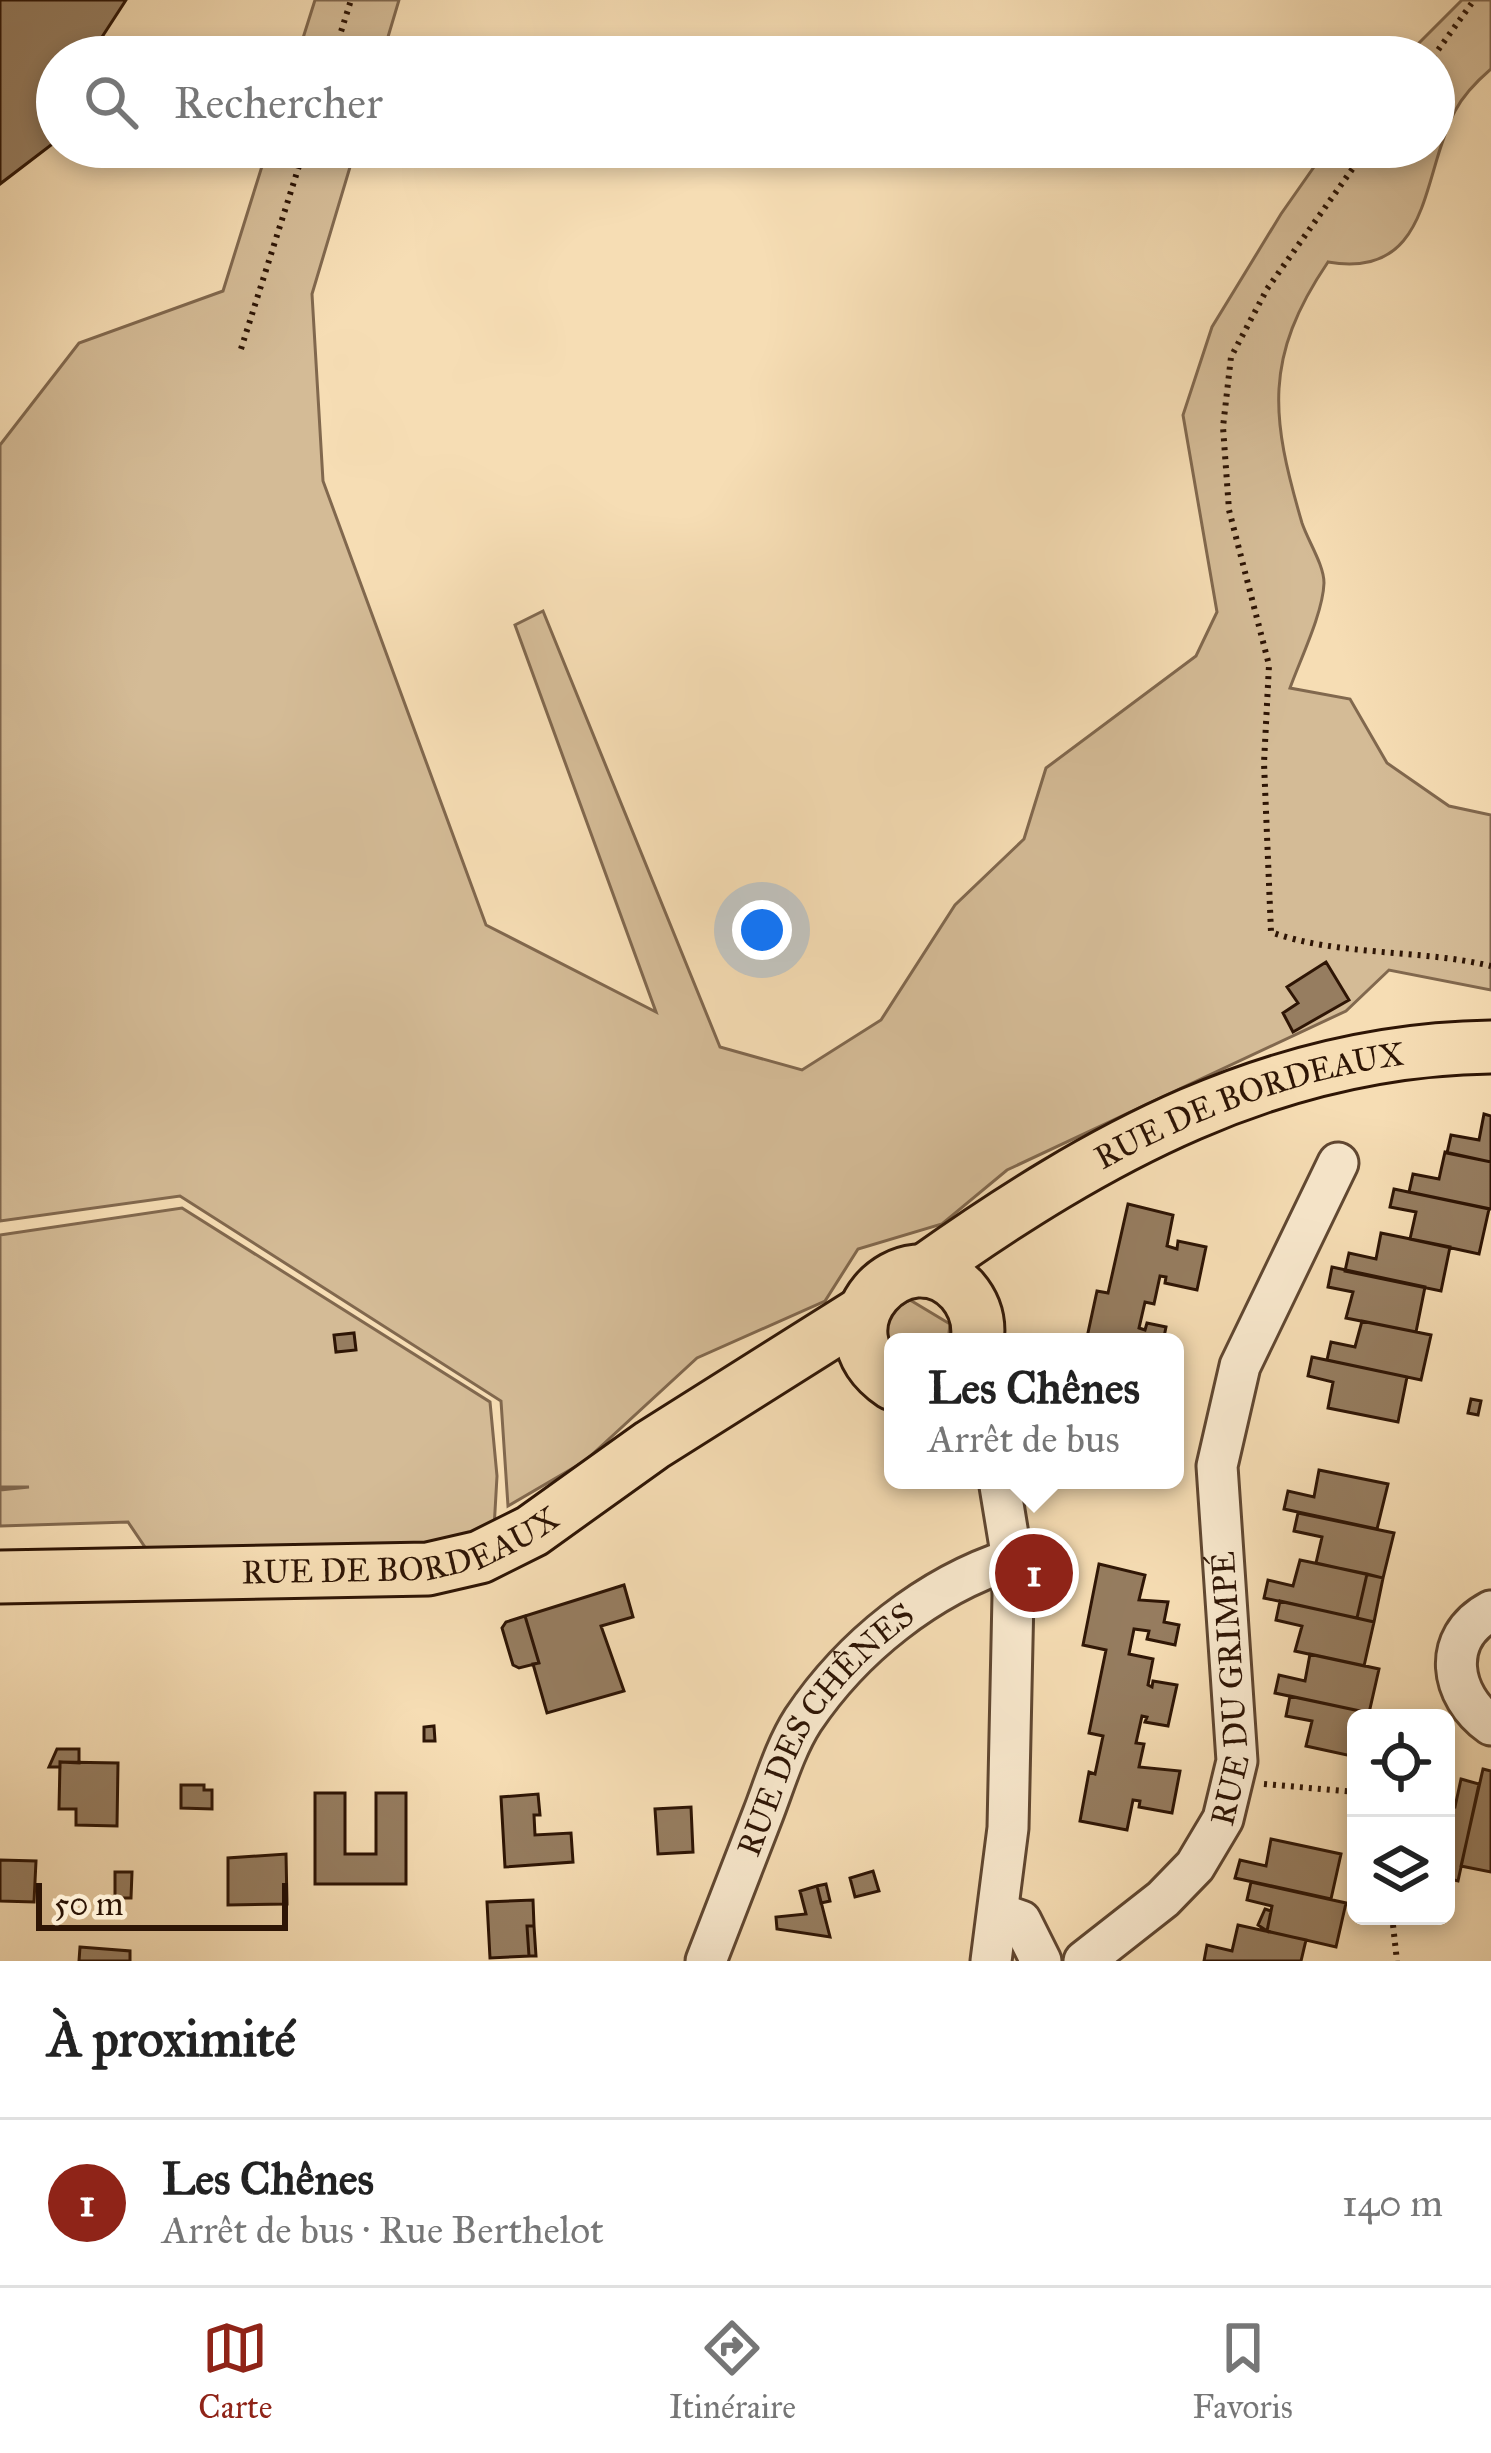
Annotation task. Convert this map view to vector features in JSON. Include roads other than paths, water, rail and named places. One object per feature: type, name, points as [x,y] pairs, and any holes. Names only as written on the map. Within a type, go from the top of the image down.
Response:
[{"type":"main road","name":"RUE DE BORDEAUX","points":[[0,1577],[428,1569],[480,1557],[532,1531],[652,1445],[863,1312],[880,1286],[909,1272],[924,1271],[1020,1206],[1176,1120],[1312,1069],[1414,1050],[1491,1047]]},
{"type":"main road","points":[[974,1322],[991,1254],[1020,1206]]},
{"type":"main road","points":[[924,1271],[959,1287],[974,1322]]},
{"type":"main road","points":[[863,1312],[862,1345],[884,1376]]},
{"type":"main road","name":"RUE DE BORDEAUX","points":[[757,1381],[824,1371],[884,1379]]},
{"type":"street","name":"RUE DU GRIMPÉ","points":[[1084,1961],[1163,1899],[1195,1866],[1223,1819],[1237,1761],[1217,1466],[1240,1366],[1338,1163]]},
{"type":"street","points":[[991,1961],[1008,1828],[1012,1558],[1000,1489]]},
{"type":"street","name":"RUE DES CHÊNES","points":[[706,1961],[803,1721],[868,1644],[927,1598],[980,1569],[1012,1558]]},
{"type":"street","points":[[1491,1611],[1467,1630],[1457,1650],[1455,1672],[1460,1693],[1473,1712],[1491,1725]]},
{"type":"street","points":[[998,1913],[1021,1921],[1041,1961]]},
{"type":"place","name":"Les Chênes","points":[[1034,1573]]}]
